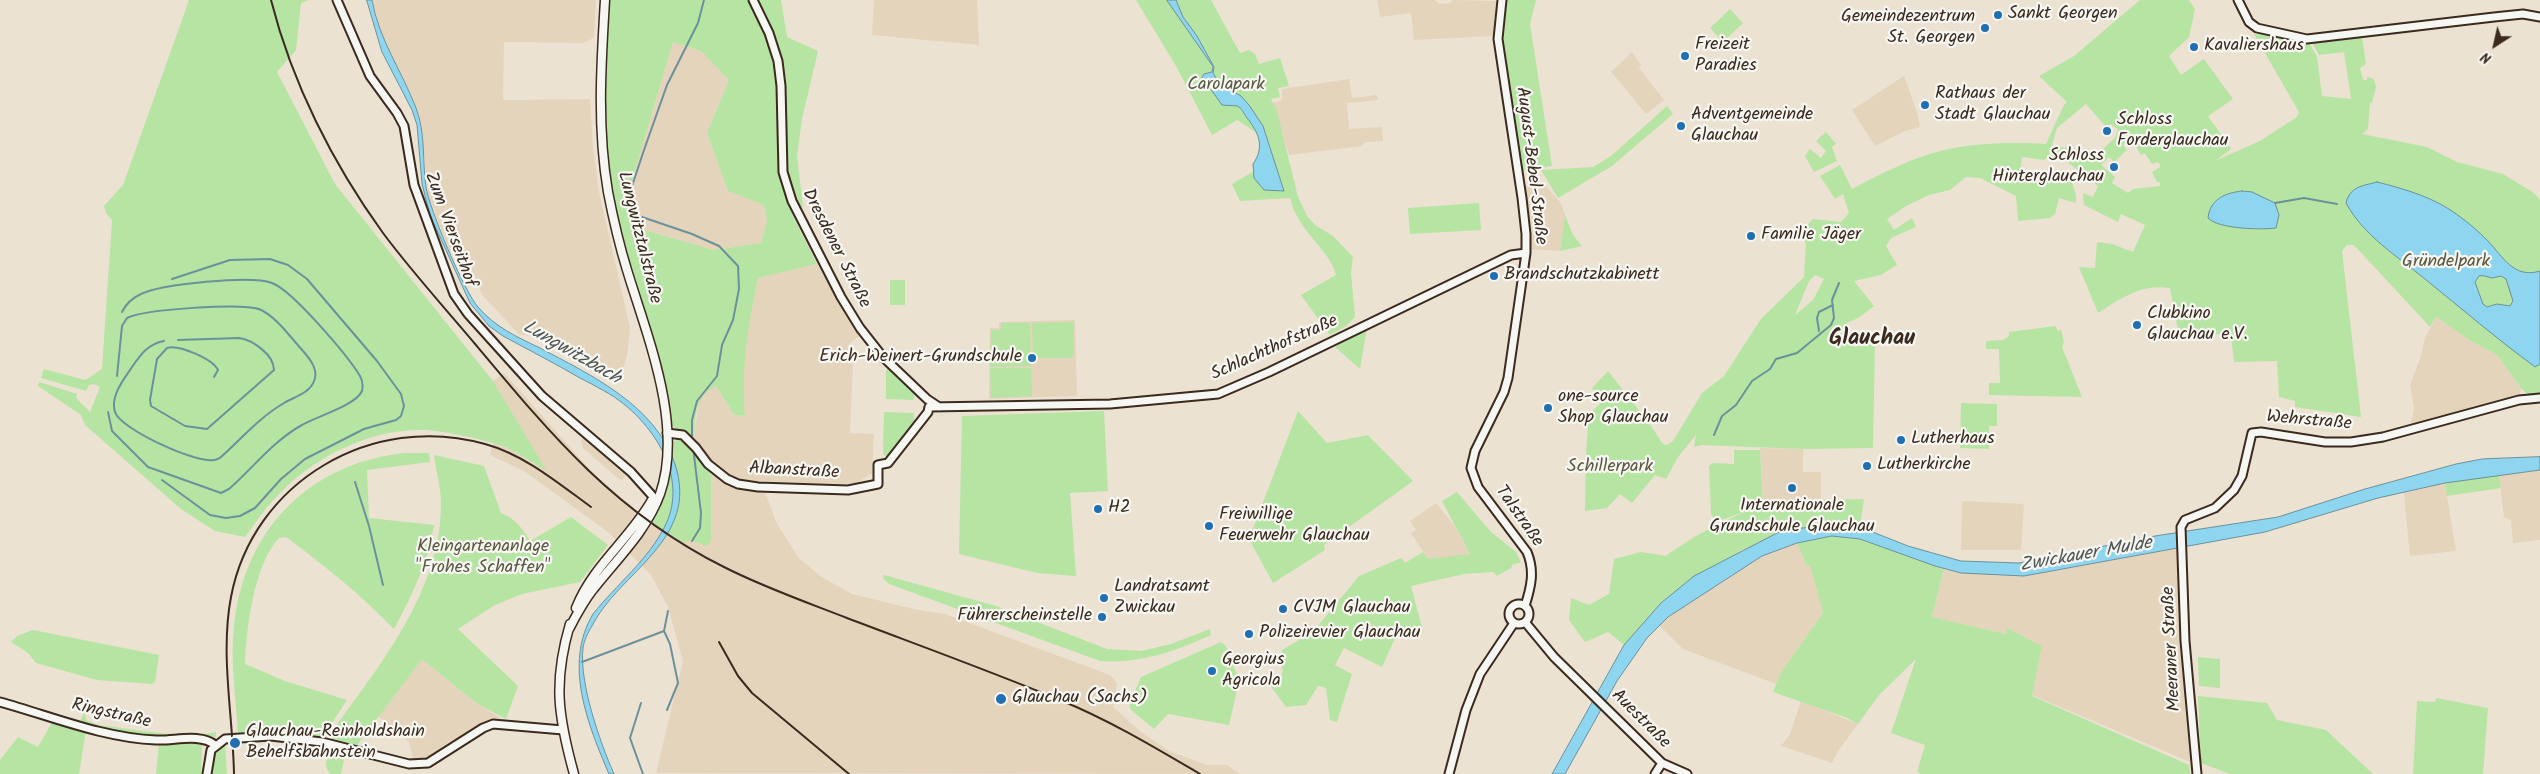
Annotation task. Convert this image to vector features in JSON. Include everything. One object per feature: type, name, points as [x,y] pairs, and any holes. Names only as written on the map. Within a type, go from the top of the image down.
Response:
[{"type":"main road","name":"Lungwitztalstraße","points":[[574,774],[559,708],[559,672],[569,629],[586,598],[643,526],[663,477],[667,437],[657,368],[626,268],[608,192],[601,138],[599,89],[605,0]]},
{"type":"street","name":"Zum Vierseithof","points":[[337,0],[370,76],[397,113],[404,126],[414,185],[454,294],[468,314],[542,396],[631,472],[655,500]]},
{"type":"street","name":"Dresdener Straße","points":[[753,0],[760,10],[778,61],[781,86],[784,172],[792,201],[853,318],[882,356],[927,399],[940,407]]},
{"type":"street","name":"August-Bebel-Straße","points":[[1473,477],[1471,468],[1476,451],[1504,392],[1508,378],[1526,253],[1525,225],[1498,39],[1502,0]]},
{"type":"street","points":[[2238,0],[2254,26],[2280,35],[2307,39],[2523,14],[2540,17]]},
{"type":"street","name":"Schlachthofstraße","points":[[929,407],[1110,404],[1218,394],[1294,360],[1511,255],[1526,253]]},
{"type":"street","name":"Wehrstraße","points":[[2182,525],[2215,508],[2234,490],[2242,476],[2252,433],[2261,432],[2325,442],[2351,442],[2383,438],[2519,400],[2540,398]]},
{"type":"street","points":[[927,399],[929,407]]},
{"type":"street","name":"Albanstraße","points":[[667,437],[683,435],[708,464],[727,479],[738,484],[758,487],[848,490],[878,484],[878,465],[888,463],[928,412],[929,407]]},
{"type":"street","name":"Talstraße","points":[[1473,477],[1527,552],[1532,578],[1524,606]]},
{"type":"street","name":"Meeraner Straße","points":[[2182,525],[2185,641],[2197,774]]},
{"type":"street","points":[[1515,605],[1524,606],[1529,614],[1525,622],[1514,622],[1510,618],[1510,610],[1515,605]]},
{"type":"street","points":[[1449,774],[1466,710],[1480,674],[1514,622]]},
{"type":"street","name":"Auestraße","points":[[1525,622],[1577,680],[1608,708],[1662,763],[1687,774]]},
{"type":"street","name":"Ringstraße","points":[[0,702],[101,732],[156,740],[205,739],[215,745]]},
{"type":"street","points":[[207,774],[208,758],[215,745],[226,739],[271,736],[299,739],[409,764],[428,763],[483,728],[493,724],[563,730]]},
{"type":"street","points":[[1655,774],[1662,763]]},
{"type":"shaded area","points":[[372,0],[596,0],[594,38],[582,43],[504,42],[503,100],[590,99],[593,146],[599,192],[630,328],[627,356],[620,378],[563,342],[545,334],[520,335],[483,296],[464,253],[450,252],[428,196],[421,123],[412,98],[381,35]]},
{"type":"shaded area","points":[[874,0],[977,0],[979,45],[872,35]]},
{"type":"shaded area","points":[[1377,0],[1435,0],[1439,4],[1451,3],[1452,0],[1497,1],[1493,36],[1414,40],[1411,13],[1380,17]]},
{"type":"shaded area","points":[[673,42],[701,51],[729,80],[707,133],[728,191],[764,205],[767,221],[761,243],[714,250],[640,229],[630,208],[630,187]]},
{"type":"shaded area","points":[[1632,52],[1641,65],[1639,68],[1664,100],[1646,114],[1611,72]]},
{"type":"shaded area","points":[[1904,76],[1917,112],[1920,127],[1905,131],[1875,146],[1852,110]]},
{"type":"shaded area","points":[[1349,79],[1352,98],[1377,95],[1378,100],[1347,103],[1349,129],[1382,127],[1383,141],[1366,142],[1361,146],[1289,155],[1273,103],[1282,100],[1282,89]]},
{"type":"shaded area","points":[[1544,184],[1561,203],[1565,215],[1560,251],[1528,249],[1528,217],[1523,186]]},
{"type":"shaded area","points":[[817,264],[859,336],[847,346],[853,360],[850,433],[874,434],[872,473],[858,482],[840,485],[761,481],[776,522],[798,557],[820,576],[852,594],[918,610],[945,614],[1110,675],[1117,683],[1113,707],[1141,732],[1169,751],[1207,765],[1227,765],[1240,774],[656,773],[683,661],[668,607],[651,575],[608,532],[524,471],[490,455],[493,443],[511,450],[546,470],[493,381],[504,373],[593,473],[636,511],[650,521],[689,540],[707,546],[711,541],[711,474],[716,467],[694,437],[699,400],[706,391],[716,386],[734,415],[745,416],[742,383],[747,330],[758,278]]},
{"type":"shaded area","points":[[2436,317],[2471,341],[2497,355],[2521,388],[2519,400],[2410,429],[2414,408],[2410,385],[2421,356],[2425,338]]},
{"type":"shaded area","name":"Erich-Weinert-Grundschule","points":[[1075,320],[1077,396],[989,399],[990,328],[999,328],[999,322]]},
{"type":"shaded area","points":[[583,437],[627,474],[621,481],[583,448],[581,441]]},
{"type":"shaded area","name":"Internationale Grundschule Glauchau","points":[[1760,448],[1803,449],[1803,472],[1821,472],[1821,500],[1775,503],[1763,506]]},
{"type":"shaded area","points":[[2540,470],[2540,540],[2513,543],[2511,520],[2504,517],[2499,475]]},
{"type":"shaded area","points":[[2445,483],[2456,551],[2410,556],[2404,493]]},
{"type":"shaded area","points":[[1962,502],[2024,504],[2021,550],[1961,550]]},
{"type":"shaded area","points":[[1436,503],[1455,526],[1470,555],[1428,559],[1411,533],[1416,530],[1410,521]]},
{"type":"shaded area","points":[[1797,543],[1807,566],[1810,564],[1823,613],[1780,674],[1776,684],[1683,649],[1659,625],[1668,617],[1762,556]]},
{"type":"shaded area","points":[[2182,546],[2190,762],[2032,695],[2042,646],[2007,628],[2006,634],[1932,617],[1944,568],[1961,573],[2055,571]]},
{"type":"shaded area","points":[[422,659],[476,703],[501,718],[478,726],[429,760],[414,762],[409,742],[378,716]]},
{"type":"shaded area","points":[[1801,701],[1858,724],[1838,751],[1832,763],[1781,746],[1790,734]]},
{"type":"green space","points":[[189,0],[309,0],[301,3],[296,50],[277,72],[335,184],[493,381],[547,471],[507,448],[477,439],[429,430],[384,434],[347,446],[329,455],[297,477],[278,495],[245,537],[215,531],[181,509],[85,425],[81,415],[38,386],[39,382],[77,394],[76,398],[90,412],[100,387],[94,384],[89,385],[86,391],[41,378],[44,369],[85,380],[102,369],[112,220],[106,213],[104,206],[123,185]]},
{"type":"green space","points":[[608,0],[781,0],[787,37],[818,51],[802,119],[797,156],[803,206],[792,214],[817,264],[758,278],[746,347],[744,381],[745,416],[734,415],[716,386],[709,390],[700,401],[696,414],[694,437],[677,430],[670,423],[661,370],[630,270],[611,186],[603,90]],"holes":[[[673,42],[701,51],[729,80],[707,133],[728,191],[764,205],[767,221],[761,243],[714,250],[640,229],[630,208],[630,187]]]},
{"type":"green space","name":"Carolapark","points":[[1136,0],[1211,0],[1240,53],[1249,50],[1255,54],[1259,64],[1280,58],[1289,86],[1278,88],[1280,97],[1271,99],[1277,111],[1298,197],[1307,216],[1315,225],[1333,236],[1353,257],[1351,273],[1355,317],[1346,326],[1330,335],[1301,295],[1336,275],[1327,256],[1300,221],[1290,198],[1240,201],[1232,184],[1254,171],[1253,164],[1259,149],[1257,133],[1237,120],[1212,135],[1176,66]]},
{"type":"green space","points":[[1506,0],[1536,0],[1530,24],[1552,166],[1521,171],[1503,51]]},
{"type":"green space","points":[[2140,0],[2189,0],[2195,9],[2189,37],[2169,56],[2181,75],[2204,59],[2233,99],[2208,116],[2231,149],[2215,161],[2260,141],[2297,117],[2299,112],[2254,34],[2307,39],[2317,57],[2322,96],[2351,99],[2344,52],[2319,55],[2310,39],[2362,36],[2366,64],[2360,68],[2363,80],[2367,80],[2367,77],[2374,79],[2376,87],[2372,103],[2370,103],[2368,129],[2362,134],[2427,147],[2457,162],[2503,174],[2534,193],[2540,200],[2540,398],[2532,398],[2521,388],[2497,355],[2471,341],[2436,317],[2430,327],[2354,245],[2347,245],[2342,251],[2361,417],[2295,407],[2295,401],[2279,397],[2277,361],[2234,362],[2231,334],[2179,335],[2170,288],[2159,287],[2140,290],[2123,297],[2098,313],[2079,267],[2095,268],[2097,242],[2112,244],[2133,252],[2145,225],[2121,214],[2118,222],[2084,205],[2083,193],[2093,197],[2098,186],[2061,157],[2044,160],[2022,157],[2020,172],[2072,182],[2076,203],[2059,198],[2055,214],[2050,218],[2018,221],[2016,196],[1980,178],[1966,177],[1950,190],[1929,195],[1906,206],[1887,219],[1894,230],[1912,218],[1916,227],[1891,238],[1886,246],[1897,265],[1881,275],[1854,281],[1874,306],[1858,318],[1847,323],[1854,347],[1875,342],[1873,448],[1803,449],[1701,445],[1694,447],[1696,435],[1678,457],[1666,479],[1655,475],[1632,503],[1620,494],[1607,508],[1585,511],[1589,414],[1604,400],[1592,388],[1608,371],[1663,444],[1667,445],[1673,441],[1702,393],[1724,376],[1761,319],[1804,277],[1806,244],[1801,232],[1813,219],[1841,222],[1849,213],[1843,194],[1835,199],[1820,176],[1840,165],[1852,189],[1887,171],[1936,152],[1971,145],[2046,144],[2067,102],[2039,76],[2074,56]],"holes":[[[2086,104],[2107,128],[2110,124],[2118,129],[2115,138],[2091,160],[2067,145],[2066,148],[2052,145],[2057,128]],[[2127,141],[2135,145],[2141,155],[2145,153],[2152,164],[2157,162],[2160,164],[2160,167],[2152,172],[2157,182],[2160,182],[2160,186],[2133,189],[2128,193],[2112,183],[2115,177],[2101,165],[2109,157],[2114,162],[2127,150],[2123,145]],[[1815,275],[1824,279],[1813,300],[1795,315],[1809,281]]]},
{"type":"green space","points":[[1730,9],[1743,23],[1723,42],[1710,28]]},
{"type":"green space","points":[[1667,106],[1673,114],[1612,166],[1558,198],[1541,170],[1593,167],[1611,156]]},
{"type":"green space","points":[[1826,132],[1836,144],[1832,147],[1837,161],[1814,172],[1805,156],[1810,149],[1821,158],[1826,151],[1816,141]]},
{"type":"green space","points":[[1479,203],[1481,230],[1410,234],[1408,208]]},
{"type":"green space","points":[[1565,215],[1573,235],[1582,246],[1560,251]]},
{"type":"green space","points":[[890,280],[905,280],[905,305],[890,305]]},
{"type":"green space","points":[[1073,322],[1074,355],[1070,358],[1033,358],[1032,323]]},
{"type":"green space","points":[[1001,323],[1030,323],[1031,366],[990,367],[991,330],[1001,330]]},
{"type":"green space","points":[[2055,326],[2058,331],[2061,330],[2064,342],[2062,347],[2082,397],[1989,395],[1989,383],[2000,383],[1999,349],[1986,349],[1986,341],[2003,340],[2009,336],[2009,332]]},
{"type":"green space","points":[[1367,327],[1360,369],[1335,347]]},
{"type":"green space","points":[[891,368],[916,392],[913,400],[886,399],[886,370]]},
{"type":"green space","points":[[990,368],[1031,368],[1032,396],[991,398]]},
{"type":"green space","points":[[1961,403],[1997,404],[1997,426],[1989,426],[1989,449],[1960,448]]},
{"type":"green space","points":[[1104,411],[1108,491],[1070,493],[1076,576],[1037,573],[959,554],[962,416]]},
{"type":"green space","points":[[1298,411],[1327,443],[1368,435],[1413,481],[1324,545],[1325,550],[1273,583],[1249,539]]},
{"type":"green space","points":[[884,412],[914,413],[914,423],[887,457],[883,454]]},
{"type":"green space","points":[[680,440],[688,444],[711,474],[711,541],[707,546],[689,540],[684,543],[650,521],[660,507],[672,441]]},
{"type":"green space","points":[[1734,450],[1760,450],[1763,505],[1716,522],[1711,514],[1709,466],[1712,463],[1734,464]]},
{"type":"green space","points":[[404,453],[429,453],[430,462],[367,470],[369,518],[434,525],[423,566],[394,629],[355,592],[314,558],[286,537],[279,538],[270,549],[263,564],[253,598],[247,634],[245,664],[285,681],[347,700],[322,738],[238,732],[233,666],[234,626],[240,591],[251,560],[267,532],[287,508],[311,487],[338,471],[370,460]]},
{"type":"green space","name":"Kleingartenanlage \"Frohes Schaffen\"","points":[[434,455],[484,466],[501,513],[518,524],[530,541],[571,517],[608,545],[580,582],[522,594],[495,605],[458,629],[518,686],[506,719],[476,703],[422,659],[355,748],[330,740],[330,734],[387,655],[419,598],[431,568],[438,536],[441,504]]},
{"type":"green space","points":[[2499,475],[2501,488],[2447,496],[2445,483]]},
{"type":"green space","points":[[1457,492],[1491,532],[1516,552],[1521,563],[1513,564],[1511,568],[1497,576],[1493,572],[1464,574],[1411,586],[1423,631],[1396,636],[1382,667],[1344,648],[1335,665],[1352,674],[1337,722],[1330,720],[1326,688],[1318,686],[1306,705],[1286,707],[1266,680],[1281,677],[1283,671],[1280,660],[1282,650],[1313,632],[1359,576],[1401,558],[1405,563],[1423,552],[1428,559],[1470,554],[1442,501]]},
{"type":"green space","points":[[1864,499],[1860,527],[1832,524],[1742,550],[1661,603],[1624,645],[1608,632],[1585,642],[1569,620],[1571,598],[1589,605],[1609,594],[1614,559],[1641,552],[1666,556],[1689,540],[1719,524],[1750,510],[1776,503]]},
{"type":"green space","points":[[1832,536],[1860,539],[1944,568],[1932,617],[2006,634],[2007,628],[2042,646],[2032,696],[2189,765],[2190,774],[1921,774],[1917,772],[1925,745],[1891,733],[1916,659],[1879,695],[1858,724],[1847,718],[1773,692],[1780,674],[1823,613],[1810,565],[1807,566],[1797,543]]},
{"type":"green space","points":[[884,575],[996,606],[1107,649],[1141,651],[1171,644],[1210,629],[1211,635],[1157,655],[1129,660],[1100,661],[889,584],[883,578]]},
{"type":"green space","points":[[33,630],[159,655],[155,682],[152,684],[97,680],[36,663],[28,653],[11,642],[17,636]]},
{"type":"green space","points":[[1221,642],[1228,650],[1235,671],[1242,679],[1238,686],[1229,725],[1168,714],[1154,729],[1130,709],[1130,703],[1141,677]]},
{"type":"green space","points":[[2198,657],[2220,659],[2220,688],[2199,686]]},
{"type":"green space","points":[[2198,696],[2267,703],[2277,720],[2326,730],[2373,774],[2230,774],[2201,763]]},
{"type":"green space","points":[[2436,698],[2488,708],[2483,774],[2413,774],[2417,701],[2435,702]]},
{"type":"green space","points":[[85,711],[86,720],[98,725],[168,734],[216,732],[216,737],[164,736],[130,733],[97,727],[80,722]]},
{"type":"green space","points":[[54,719],[86,730],[79,774],[0,774],[0,760],[18,737],[38,747]]},
{"type":"green space","points":[[202,742],[201,774],[156,774],[159,743]]},
{"type":"green space","points":[[225,745],[227,774],[211,774],[213,756]]},
{"type":"green space","points":[[337,750],[346,751],[341,774],[330,774],[326,767],[326,760],[330,754]]},
{"type":"water","points":[[367,0],[372,0],[375,15],[385,42],[416,108],[421,128],[426,187],[433,212],[448,249],[472,298],[478,307],[499,326],[580,369],[637,408],[666,443],[675,464],[680,491],[677,514],[667,534],[653,553],[605,606],[589,631],[584,645],[583,662],[587,695],[597,729],[614,774],[609,774],[587,715],[579,674],[580,653],[584,633],[593,614],[650,550],[665,526],[671,509],[673,493],[671,476],[666,460],[659,444],[649,430],[625,405],[603,390],[503,336],[489,326],[470,303],[430,215],[422,184],[417,125],[412,110],[382,52]]},
{"type":"water","points":[[1167,0],[1176,0],[1183,17],[1197,36],[1214,67],[1213,73],[1220,84],[1241,96],[1263,126],[1284,191],[1264,190],[1254,178],[1253,164],[1257,158],[1260,146],[1255,129],[1239,107],[1222,105],[1202,77],[1204,74],[1212,72],[1213,67]]},
{"type":"water","points":[[2377,182],[2420,195],[2440,204],[2474,228],[2510,265],[2523,272],[2540,271],[2540,364],[2535,367],[2507,346],[2382,245],[2353,215],[2346,203],[2348,197],[2354,190]],"holes":[[[2479,276],[2492,278],[2501,276],[2506,279],[2513,301],[2510,306],[2497,304],[2487,307],[2483,304],[2475,282]]]},
{"type":"water","points":[[2252,192],[2275,203],[2279,215],[2276,228],[2251,229],[2230,227],[2213,222],[2208,218],[2209,211],[2219,198],[2230,193]]},
{"type":"water","name":"Zwickauer Mulde","points":[[2540,457],[2540,470],[2445,483],[2378,498],[2265,532],[2024,576],[1961,573],[1935,566],[1860,539],[1832,536],[1797,543],[1762,556],[1668,617],[1647,638],[1617,681],[1565,774],[1552,774],[1624,645],[1661,603],[1694,576],[1781,531],[1832,524],[1860,527],[1908,546],[1961,561],[2019,563],[2155,536],[2278,517],[2365,489],[2456,464],[2482,459]]},
{"type":"waterway","points":[[692,440],[692,420],[697,401],[717,376],[722,345],[733,320],[739,289],[738,266],[719,246],[692,234],[639,216],[632,208],[631,189],[667,85],[698,23],[704,0]]},
{"type":"waterway","points":[[2275,203],[2304,198],[2337,204]]},
{"type":"waterway","points":[[162,480],[210,515],[226,518],[240,516],[255,508],[281,479],[305,459],[364,429],[396,420],[401,416],[404,406],[401,394],[377,361],[307,279],[288,265],[270,259],[230,260],[172,279]]},
{"type":"waterway","points":[[108,412],[112,431],[148,467],[221,493],[229,489],[272,447],[292,431],[344,406],[362,391],[360,376],[344,354],[305,310],[281,288],[272,283],[227,280],[167,287],[152,290],[138,296],[125,306],[122,312]]},
{"type":"waterway","points":[[1714,435],[1722,416],[1736,405],[1752,381],[1770,369],[1776,359],[1797,353],[1831,325],[1834,318],[1832,300],[1839,283]]},
{"type":"waterway","points":[[1819,331],[1817,318],[1819,312],[1833,305]]},
{"type":"waterway","points":[[117,376],[122,326],[127,318],[172,310],[249,307],[265,312],[283,328],[313,365],[315,377],[309,389],[267,415],[220,457],[215,460],[192,457],[144,436],[120,419],[115,412],[114,400],[116,394],[132,367],[149,347],[164,341]]},
{"type":"waterway","points":[[178,340],[245,339],[267,354],[274,370],[207,429],[185,426],[151,406],[150,400],[157,359],[167,348],[179,348],[203,357],[218,370],[214,377]]},
{"type":"waterway","points":[[692,541],[700,528],[701,513],[693,447]]},
{"type":"waterway","points":[[355,482],[369,526],[383,585]]},
{"type":"waterway","points":[[667,710],[678,683],[670,644],[664,631],[668,611]]},
{"type":"waterway","points":[[582,662],[664,631]]},
{"type":"waterway","points":[[641,703],[630,738],[643,774]]},
{"type":"railway","points":[[271,0],[290,62],[316,122],[347,179],[383,233],[417,276],[559,441],[618,497],[685,546],[724,567],[785,594],[981,668],[1078,708],[1131,734],[1200,774]]},
{"type":"railway","points":[[234,774],[227,663],[228,619],[231,597],[244,556],[264,520],[292,489],[324,465],[361,448],[401,438],[443,437],[485,444],[514,455],[554,479],[591,507]]},
{"type":"railway","points":[[719,642],[738,676],[752,693],[849,774]]},
{"type":"place","name":"Sankt Georgen","points":[[1998,15]]},
{"type":"place","name":"Gemeindezentrum St. Georgen","points":[[1985,28]]},
{"type":"place","name":"Kavaliershaus","points":[[2194,47]]},
{"type":"place","name":"Freizeit Paradies","points":[[1685,56]]},
{"type":"place","name":"Rathaus der Stadt Glauchau","points":[[1925,105]]},
{"type":"place","name":"Adventgemeinde Glauchau","points":[[1681,126]]},
{"type":"place","name":"Schloss Forderglauchau","points":[[2107,131]]},
{"type":"place","name":"Schloss Hinterglauchau","points":[[2114,167]]},
{"type":"place","name":"Familie Jäger","points":[[1751,236]]},
{"type":"place","name":"Brandschutzkabinett","points":[[1494,276]]},
{"type":"place","name":"Clubkino Glauchau e.V.","points":[[2137,325]]},
{"type":"place","name":"Erich-Weinert-Grundschule","points":[[1032,358]]},
{"type":"place","name":"one-source Shop Glauchau","points":[[1548,408]]},
{"type":"place","name":"Lutherhaus","points":[[1901,440]]},
{"type":"place","name":"Lutherkirche","points":[[1867,466]]},
{"type":"place","name":"Internationale Grundschule Glauchau","points":[[1792,488]]},
{"type":"place","name":"H2","points":[[1098,509]]},
{"type":"place","name":"Freiwillige Feuerwehr Glauchau","points":[[1209,526]]},
{"type":"place","name":"Landratsamt Zwickau","points":[[1104,598]]},
{"type":"place","name":"CVJM Glauchau","points":[[1283,609]]},
{"type":"place","name":"Führerscheinstelle","points":[[1102,617]]},
{"type":"place","name":"Polizeirevier Glauchau","points":[[1249,634]]},
{"type":"place","name":"Georgius Agricola","points":[[1212,671]]},
{"type":"place","name":"Glauchau (Sachs)","points":[[1001,699]]},
{"type":"place","name":"Glauchau-Reinholdshain Behelfsbahnstein","points":[[235,743]]},
{"type":"district","name":"Glauchau","points":[[1872,340]]},
{"type":"park label","name":"Gründelpark","points":[[2446,263]]},
{"type":"park label","name":"Schillerpark","points":[[1610,468]]},
{"type":"water label","name":"Lungwitzbach","points":[[571,354]]}]
